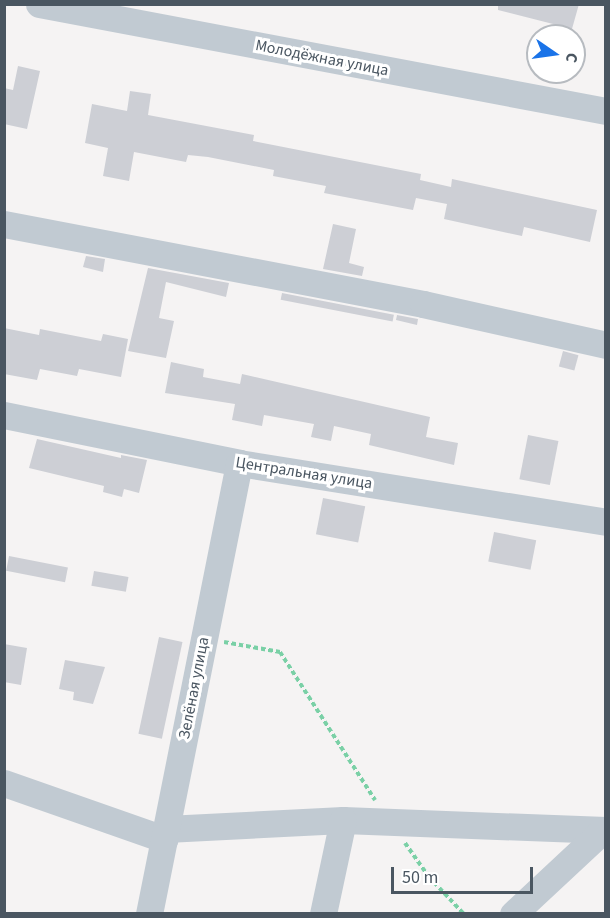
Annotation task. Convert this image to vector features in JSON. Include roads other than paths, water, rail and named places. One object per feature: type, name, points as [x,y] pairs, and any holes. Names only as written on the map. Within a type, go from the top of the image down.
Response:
[{"type":"street","name":"Молодёжная улица","points":[[39,4],[606,111]]},
{"type":"street","points":[[4,224],[423,304],[606,345]]},
{"type":"street","name":"Центральная улица","points":[[4,415],[239,463],[606,522]]},
{"type":"street","name":"Зелёная улица","points":[[149,914],[239,463]]},
{"type":"street","points":[[4,783],[165,834],[343,820],[604,830]]},
{"type":"street","points":[[323,914],[343,820]]},
{"type":"street","points":[[513,914],[604,830]]}]
